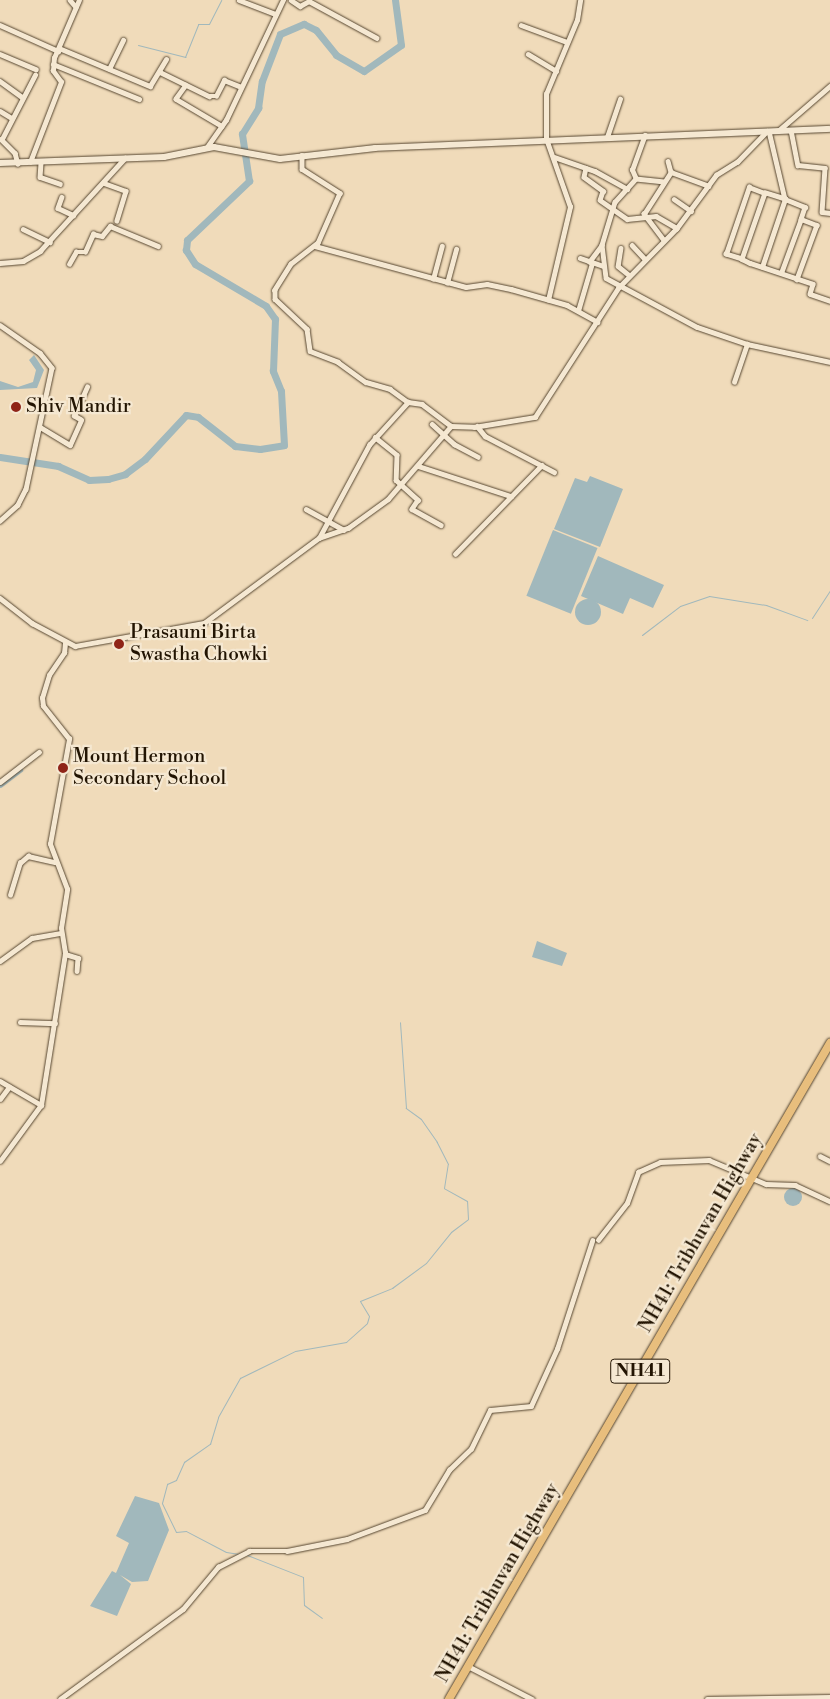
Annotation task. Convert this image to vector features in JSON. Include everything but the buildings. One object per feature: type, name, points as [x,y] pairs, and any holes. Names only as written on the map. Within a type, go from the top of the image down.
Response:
[{"type":"highway","name":"NH41: Tribhuvan Highway","points":[[449,1699],[830,1043]]},
{"type":"main road","points":[[0,163],[18,164],[164,156],[207,147],[233,149],[280,159],[302,154],[546,139],[830,129]]},
{"type":"street","points":[[70,0],[76,7]]},
{"type":"street","points":[[30,163],[60,86],[53,64],[79,0]]},
{"type":"street","points":[[239,0],[275,14]]},
{"type":"street","points":[[207,147],[222,126],[283,0]]},
{"type":"street","points":[[291,0],[300,6],[309,1],[377,38]]},
{"type":"street","points":[[548,300],[570,207],[554,156],[546,139],[546,94],[567,42],[580,0]]},
{"type":"street","points":[[0,24],[150,86],[166,59]]},
{"type":"street","points":[[521,25],[567,42]]},
{"type":"street","points":[[109,69],[123,40]]},
{"type":"street","points":[[0,54],[36,69]]},
{"type":"street","points":[[528,54],[556,71]]},
{"type":"street","points":[[53,64],[139,99]]},
{"type":"street","points":[[160,72],[186,85],[216,96],[224,80],[241,87]]},
{"type":"street","points":[[18,164],[15,153],[1,139],[1,128],[7,123],[35,75]]},
{"type":"street","points":[[0,81],[22,98]]},
{"type":"street","points":[[186,85],[176,100],[222,126]]},
{"type":"street","points":[[778,131],[830,86]]},
{"type":"street","points":[[607,137],[620,99]]},
{"type":"street","points":[[0,111],[10,117]]},
{"type":"street","points":[[791,130],[798,165],[826,168],[822,212],[830,213]]},
{"type":"street","points":[[302,154],[302,169],[340,193],[315,246],[291,264],[275,290],[275,299],[307,329],[310,351],[338,362],[366,382],[390,389],[408,402],[422,404],[451,426],[477,426],[535,417],[598,322],[618,288],[677,228],[709,186],[768,131],[785,199],[762,267]]},
{"type":"street","points":[[636,179],[632,170],[645,135]]},
{"type":"street","points":[[554,156],[586,168],[627,189]]},
{"type":"street","points":[[0,263],[23,261],[50,242],[125,158]]},
{"type":"street","points":[[668,161],[671,172]]},
{"type":"street","points":[[41,162],[40,177],[60,184]]},
{"type":"street","points":[[586,168],[584,177],[603,191],[600,200],[613,207],[628,219],[646,220],[656,216],[677,228]]},
{"type":"street","points":[[671,172],[709,186]]},
{"type":"street","points":[[664,241],[646,220],[647,207],[671,172]]},
{"type":"street","points":[[636,179],[664,182]]},
{"type":"street","points":[[578,311],[591,263],[602,245],[613,207],[636,179]]},
{"type":"street","points":[[104,183],[126,191],[117,221]]},
{"type":"street","points":[[781,273],[805,206],[749,187],[726,254],[762,267],[813,284],[810,294],[830,301]]},
{"type":"street","points":[[742,259],[765,192]]},
{"type":"street","points":[[62,197],[58,208],[74,216]]},
{"type":"street","points":[[674,199],[691,211]]},
{"type":"street","points":[[797,279],[817,225],[801,219]]},
{"type":"street","points":[[68,264],[76,252],[85,252],[93,234],[102,236],[110,226],[158,246]]},
{"type":"street","points":[[23,229],[50,242]]},
{"type":"street","points":[[602,245],[603,266],[606,278],[618,288],[697,327],[747,344],[830,362]]},
{"type":"street","points":[[632,245],[645,259]]},
{"type":"street","points":[[315,246],[466,287],[487,284],[548,300],[578,311],[598,322]]},
{"type":"street","points":[[433,279],[442,246]]},
{"type":"street","points":[[621,248],[618,266],[629,275]]},
{"type":"street","points":[[447,282],[456,250]]},
{"type":"street","points":[[580,258],[603,266]]},
{"type":"street","points":[[0,325],[40,353],[52,368],[26,489],[18,505],[0,521]]},
{"type":"street","points":[[734,382],[747,344]]},
{"type":"street","points":[[40,427],[70,445],[81,420],[74,416],[87,387]]},
{"type":"street","points":[[319,538],[375,437],[408,402]]},
{"type":"street","points":[[432,424],[444,435],[478,457]]},
{"type":"street","points":[[0,598],[65,643],[82,646],[120,635],[204,623],[319,538],[344,530],[400,485],[451,426]]},
{"type":"street","points":[[477,426],[485,436],[554,472]]},
{"type":"street","points":[[375,437],[397,455],[394,469],[400,485],[418,500],[412,509],[442,525]]},
{"type":"street","points":[[454,554],[542,465]]},
{"type":"street","points":[[418,466],[511,496]]},
{"type":"street","points":[[306,509],[329,519],[344,530]]},
{"type":"street","points":[[0,1161],[41,1105],[65,954],[61,933],[68,889],[54,862],[51,833],[69,739],[43,706],[42,698],[49,675],[64,654],[65,643]]},
{"type":"street","points":[[0,782],[39,752]]},
{"type":"street","points":[[10,894],[20,863],[28,856],[54,862]]},
{"type":"street","points":[[0,961],[32,938],[61,933]]},
{"type":"street","points":[[65,954],[78,958],[77,971]]},
{"type":"street","points":[[20,1022],[55,1024]]},
{"type":"street","points":[[0,1081],[41,1105]]},
{"type":"street","points":[[0,1099],[9,1087]]},
{"type":"street","points":[[820,1156],[830,1161]]},
{"type":"street","points":[[598,1240],[621,1213],[638,1172],[645,1167],[688,1158],[709,1160],[766,1184],[795,1185],[830,1201]]},
{"type":"street","points":[[60,1699],[183,1609],[218,1567],[249,1551],[287,1551],[347,1539],[425,1510],[449,1470],[471,1449],[490,1410],[531,1406],[557,1349],[592,1241]]},
{"type":"street","points":[[468,1666],[532,1699]]},
{"type":"street","points":[[707,1699],[830,1697]]},
{"type":"water","points":[[34,355],[44,370],[37,388],[0,390],[0,381],[18,387],[33,382],[36,370],[29,360]]},
{"type":"water","points":[[590,476],[623,489],[600,547],[554,529],[575,478],[587,482]]},
{"type":"water","points":[[553,530],[598,548],[571,614],[526,596]]},
{"type":"water","points":[[598,556],[664,585],[653,608],[630,598],[623,614],[581,596]]},
{"type":"water","points":[[588,599],[597,603],[601,612],[597,621],[588,625],[579,621],[575,612],[579,603]]},
{"type":"water","points":[[537,941],[567,953],[562,966],[532,957]]},
{"type":"water","points":[[789,1188],[797,1188],[802,1193],[800,1204],[789,1206],[784,1201],[784,1193]]},
{"type":"water","points":[[135,1496],[159,1503],[169,1530],[148,1581],[132,1582],[120,1575],[131,1584],[117,1616],[90,1606],[112,1571],[116,1573],[129,1543],[116,1536]]},
{"type":"waterway","points":[[138,45],[185,57],[198,24],[209,24],[221,0]]},
{"type":"waterway","points":[[0,457],[58,466],[89,480],[108,479],[125,474],[145,459],[186,415],[198,417],[235,446],[260,449],[284,445],[281,391],[273,371],[275,319],[266,306],[195,264],[186,250],[187,240],[249,181],[242,134],[258,108],[262,81],[280,34],[304,24],[316,30],[336,55],[364,71],[401,45],[395,0]]},
{"type":"waterway","points":[[812,618],[830,590]]},
{"type":"waterway","points":[[642,635],[680,606],[709,596],[766,605],[807,620]]},
{"type":"waterway","points":[[0,785],[20,770]]},
{"type":"waterway","points":[[239,1554],[226,1552],[186,1531],[176,1532],[162,1503],[167,1484],[176,1480],[184,1462],[210,1444],[218,1417],[240,1378],[295,1351],[346,1342],[367,1323],[369,1316],[360,1301],[392,1288],[426,1263],[451,1232],[468,1219],[467,1201],[444,1188],[448,1164],[437,1142],[421,1119],[406,1108],[400,1022]]},
{"type":"waterway","points":[[247,1555],[303,1577],[304,1605],[322,1618]]},
{"type":"place","name":"Shiv Mandir","points":[[16,407]]},
{"type":"place","name":"Prasauni Birta Swastha Chowki","points":[[119,644]]},
{"type":"place","name":"Mount Hermon Secondary School","points":[[63,768]]}]
